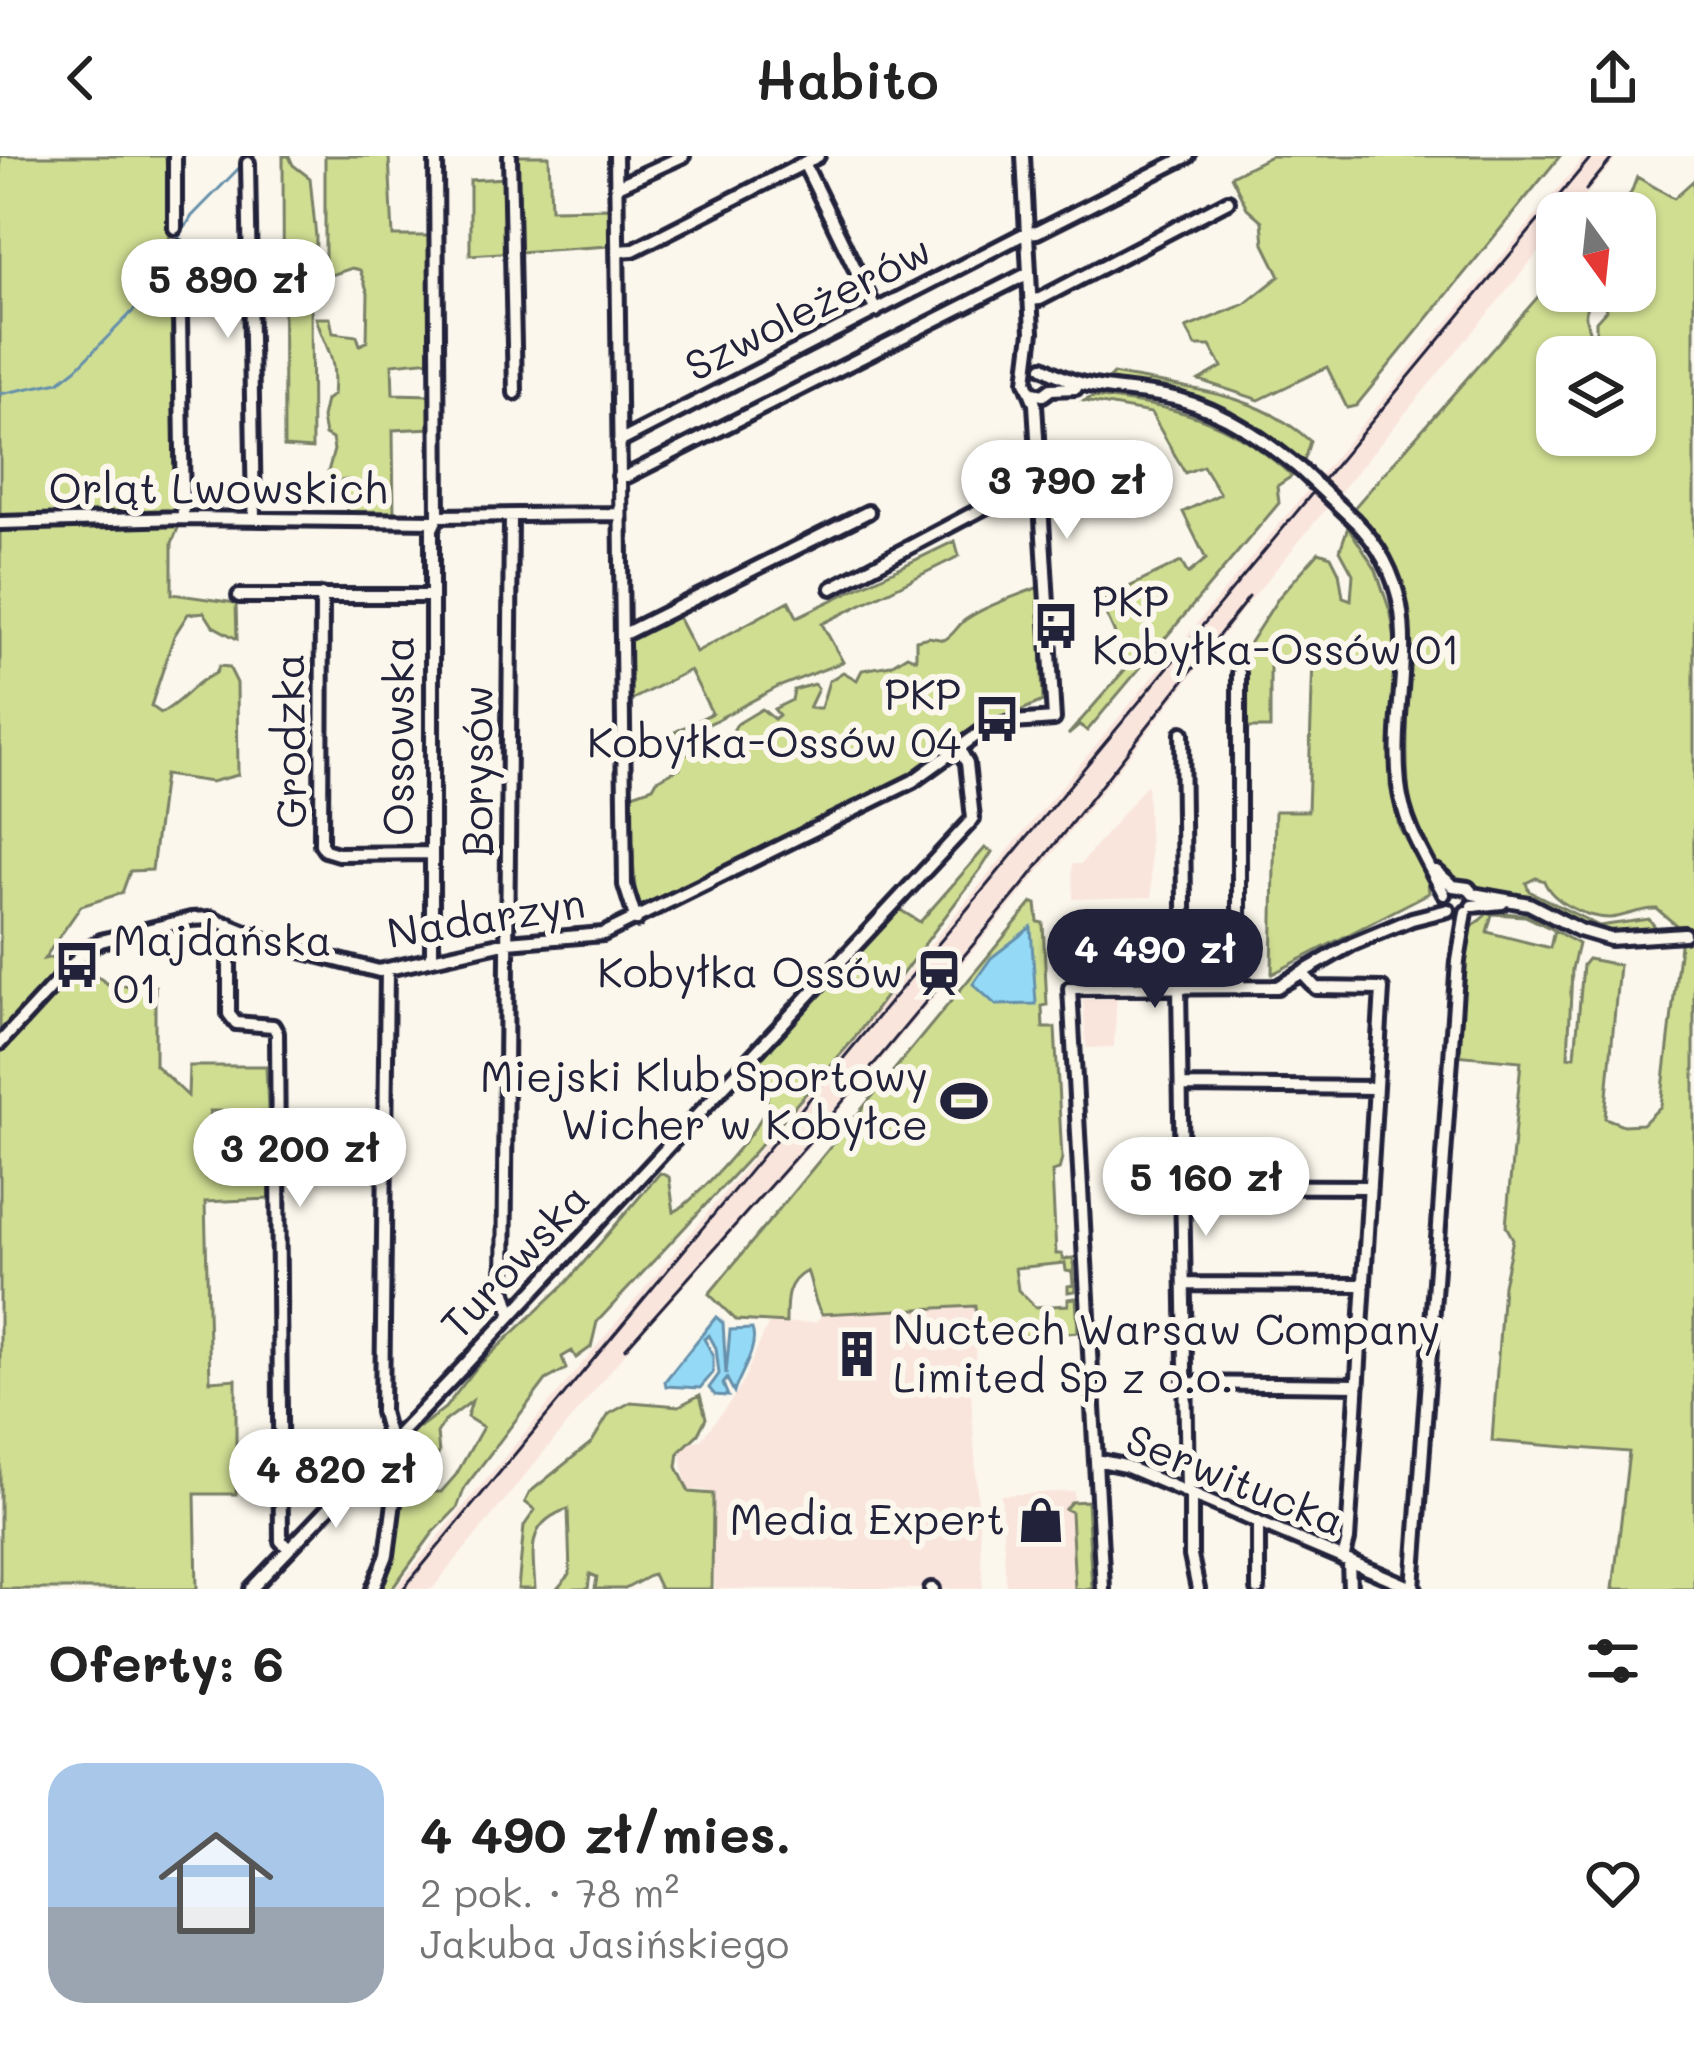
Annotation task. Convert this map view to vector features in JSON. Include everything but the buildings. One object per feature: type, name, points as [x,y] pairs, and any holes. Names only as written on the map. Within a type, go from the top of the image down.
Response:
[{"type":"street","points":[[175,156],[176,228]]},
{"type":"street","name":"Ossowska","points":[[432,958],[436,156]]},
{"type":"street","points":[[511,156],[515,393]]},
{"type":"street","points":[[616,156],[626,886],[636,920]]},
{"type":"street","points":[[617,185],[683,156]]},
{"type":"street","points":[[618,251],[633,250],[818,156]]},
{"type":"street","points":[[832,588],[1040,478],[1043,382],[1032,332],[1023,156]]},
{"type":"street","name":"Szwoleżerów","points":[[619,442],[1187,156]]},
{"type":"street","points":[[248,163],[254,518]]},
{"type":"street","points":[[804,163],[876,311]]},
{"type":"street","points":[[1030,300],[1228,201]]},
{"type":"street","points":[[179,248],[183,518]]},
{"type":"street","points":[[619,476],[1029,273]]},
{"type":"street","points":[[1043,382],[1177,398],[1219,413],[1252,431],[1300,469],[1354,520],[1389,568],[1403,613],[1400,788],[1409,825],[1455,914],[1470,904],[1517,901],[1610,939],[1684,934]]},
{"type":"street","name":"Nadarzyn","points":[[0,1043],[74,960],[101,941],[200,918],[370,970],[508,942],[603,934],[913,781],[998,725],[1054,719],[1040,478]]},
{"type":"street","points":[[622,635],[868,512]]},
{"type":"street","name":"Orląt Lwowskich","points":[[0,523],[619,514]]},
{"type":"street","name":"Borysów","points":[[511,518],[504,1289],[511,1312]]},
{"type":"street","points":[[239,596],[432,596]]},
{"type":"street","name":"Grodzka","points":[[322,596],[321,844],[338,854],[432,853]]},
{"type":"street","points":[[1239,674],[1239,988]]},
{"type":"street","points":[[1182,733],[1180,1086],[1185,1383],[1190,1556],[1198,1589]]},
{"type":"street","name":"Turowska","points":[[251,1589],[973,819],[967,764],[959,749]]},
{"type":"street","points":[[1103,1589],[1070,988],[1277,987],[1340,950],[1412,919],[1465,886],[1470,904],[1458,962],[1414,1589]]},
{"type":"street","points":[[229,924],[229,1014],[236,1023],[273,1026],[277,1033],[277,1373],[281,1541],[288,1548]]},
{"type":"street","points":[[373,1589],[387,1555],[398,1472],[382,1412],[387,970]]},
{"type":"street","points":[[1303,974],[1316,988],[1382,989],[1346,1560],[1350,1589]]},
{"type":"street","points":[[1180,1086],[1376,1088]]},
{"type":"street","points":[[1182,1186],[1370,1186]]},
{"type":"street","points":[[1184,1284],[1364,1286]]},
{"type":"street","points":[[1185,1383],[1358,1384]]},
{"type":"street","name":"Serwitucka","points":[[1096,1460],[1112,1461],[1189,1492],[1414,1589]]},
{"type":"street","points":[[1258,1522],[1258,1589]]},
{"type":"shaded area","points":[[1585,156],[1618,156],[1588,192],[1555,192]]},
{"type":"shaded area","points":[[1536,215],[1536,255],[1244,608],[1037,874],[810,1145],[640,1335],[432,1589],[395,1589]]},
{"type":"shaded area","points":[[1147,784],[1152,897],[1073,899],[1072,864],[1081,864]]},
{"type":"shaded area","points":[[1117,994],[1114,1047],[1086,1048],[1083,999],[1109,999]]},
{"type":"shaded area","points":[[976,1306],[978,1340],[971,1391],[983,1589],[715,1589],[706,1490],[686,1490],[680,1442],[701,1440],[740,1388],[768,1324],[816,1322],[822,1314]]},
{"type":"shaded area","points":[[1074,1491],[1079,1589],[1006,1589],[1001,1495]]},
{"type":"green space","points":[[0,156],[166,156],[182,518],[172,543],[172,594],[236,603],[237,639],[213,626],[204,612],[188,614],[174,636],[151,706],[161,713],[219,666],[229,667],[237,683],[238,775],[211,782],[164,775],[152,870],[130,871],[122,893],[81,906],[44,959],[67,954],[109,985],[155,986],[155,1065],[188,1096],[189,1066],[266,1066],[268,1112],[210,1111],[210,1156],[271,1158],[271,1199],[205,1202],[210,1381],[236,1379],[236,1494],[195,1494],[197,1589],[0,1589]]},
{"type":"green space","points":[[283,156],[289,156],[310,178],[316,237],[311,299],[312,449],[284,447]]},
{"type":"green space","points":[[325,156],[389,156],[393,236],[430,236],[433,360],[392,364],[393,394],[431,395],[432,428],[393,430],[394,517],[350,516],[342,493],[347,480],[326,479],[334,450],[322,418],[326,400],[333,395],[334,371],[316,318],[330,318],[333,333],[357,336],[360,345],[367,342],[368,293],[360,270],[328,276],[325,267]]},
{"type":"green space","points":[[505,156],[549,156],[551,209],[609,208],[609,246],[470,255],[470,180],[507,178]]},
{"type":"green space","points":[[1271,156],[1560,156],[1356,406],[1347,408],[1327,367],[1259,400],[1199,380],[1222,367],[1210,346],[1196,346],[1186,328],[1245,304],[1280,276],[1264,244],[1262,221],[1247,208],[1231,176]]},
{"type":"green space","points":[[1637,177],[1674,198],[1694,180],[1694,1589],[1613,1589],[1629,1452],[1492,1441],[1503,1285],[1513,1239],[1506,1226],[1521,1061],[1454,1055],[1460,965],[1468,931],[1489,912],[1528,915],[1553,930],[1525,916],[1492,914],[1487,932],[1550,948],[1554,930],[1578,944],[1572,969],[1568,1057],[1575,1056],[1583,965],[1588,959],[1619,965],[1605,1118],[1623,1125],[1643,1124],[1661,1106],[1680,945],[1676,925],[1657,909],[1609,918],[1591,915],[1562,902],[1544,881],[1536,878],[1526,883],[1529,891],[1599,926],[1649,919],[1656,928],[1633,933],[1593,929],[1533,899],[1486,892],[1455,881],[1431,864],[1417,835],[1409,798],[1407,603],[1392,564],[1353,509],[1536,299],[1536,312],[1586,312],[1590,334],[1596,333],[1596,321],[1604,312],[1656,312],[1656,192],[1631,192]]},
{"type":"green space","points":[[1113,374],[1217,394],[1266,411],[1310,441],[1303,464],[1235,418],[1191,401],[1111,384]]},
{"type":"green space","points":[[1093,397],[1200,418],[1246,440],[1292,476],[1277,486],[1279,503],[1087,731],[1080,725],[1068,735],[1129,665],[1100,601],[1181,562],[1188,574],[1206,559],[1183,512],[1220,494],[1203,466],[1185,473],[1151,413],[1084,401]]},
{"type":"green space","points":[[1348,527],[1376,570],[1391,614],[1395,640],[1390,786],[1399,826],[1429,893],[1272,974],[1275,811],[1308,811],[1313,658],[1270,657],[1270,728],[1245,728],[1247,647],[1279,597],[1319,552],[1331,556],[1343,597],[1351,600],[1353,574],[1340,550]]},
{"type":"green space","points":[[955,541],[959,556],[822,624],[843,662],[778,687],[664,748],[675,732],[712,713],[690,670],[629,701],[628,642],[678,617],[696,652],[789,601],[797,617]]},
{"type":"green space","points":[[1039,587],[1043,701],[949,741],[951,748],[927,768],[644,908],[636,903],[629,795],[653,787],[680,768],[679,757],[708,746],[713,733],[729,737],[737,724],[762,709],[774,719],[779,715],[774,709],[792,700],[794,690],[814,684],[818,689],[809,708],[821,708],[829,681],[843,672],[857,680],[862,670],[891,665],[907,655],[916,659],[916,640],[944,640],[973,615]]},
{"type":"green space","points":[[985,848],[992,852],[853,1040],[597,1322],[591,1347],[576,1358],[572,1351],[562,1357],[566,1369],[546,1380],[465,1487],[457,1508],[392,1589],[379,1589],[405,1495],[402,1441],[416,1424],[420,1427],[445,1408],[477,1367],[567,1282],[660,1173],[669,1177],[674,1212],[710,1181],[765,1110],[769,1080],[762,1078],[760,1056],[897,908],[920,922]],"holes":[[[472,1401],[467,1417],[483,1427],[456,1475],[441,1492],[431,1492],[426,1481],[439,1453],[437,1433]]]},
{"type":"green space","name":"Miejski Klub Sportowy Wicher w Kobyłce","points":[[1032,903],[1038,922],[1043,923],[1047,1005],[1042,1006],[1043,1028],[1055,1028],[1062,1158],[1059,1170],[1052,1172],[1056,1254],[1073,1258],[1075,1291],[1068,1292],[1072,1272],[1066,1271],[1065,1263],[1015,1268],[1018,1290],[1035,1307],[1068,1305],[1068,1299],[1076,1298],[1078,1332],[978,1340],[975,1306],[822,1314],[807,1271],[791,1286],[786,1323],[736,1320],[709,1294]]},
{"type":"green space","points":[[700,1395],[706,1418],[698,1434],[679,1452],[677,1467],[689,1492],[713,1494],[712,1589],[660,1589],[653,1574],[625,1589],[595,1589],[597,1577],[590,1574],[588,1589],[557,1589],[570,1574],[568,1509],[538,1530],[533,1551],[535,1589],[518,1589],[524,1526],[535,1510],[525,1502],[530,1492],[592,1442],[609,1414],[631,1402],[679,1406]]},
{"type":"green space","points":[[1087,1501],[1092,1589],[1075,1589],[1071,1512],[1065,1509],[1071,1502]]},
{"type":"water","points":[[1031,927],[1036,1004],[996,1005],[973,984],[991,958]]},
{"type":"water","points":[[716,1317],[723,1323],[726,1374],[730,1330],[752,1329],[751,1352],[734,1392],[727,1379],[723,1384],[728,1396],[715,1395],[709,1388],[719,1374],[709,1335],[704,1339],[713,1355],[713,1373],[700,1388],[666,1386],[665,1381]]},
{"type":"waterway","points":[[0,394],[59,382],[77,368],[134,310],[192,216],[242,165]]},
{"type":"railway","points":[[403,1589],[1592,156]]},
{"type":"railway","points":[[1586,190],[1614,156]]},
{"type":"railway","points":[[625,1349],[810,1141],[1022,886],[1249,597]]},
{"type":"place","name":"PKP Kobyłka-Ossów 01","points":[[1056,626]]},
{"type":"place","name":"PKP Kobyłka-Ossów 04","points":[[997,719]]},
{"type":"place","name":"Majdańska 01","points":[[77,965]]},
{"type":"place","name":"Kobyłka Ossów","points":[[939,973]]},
{"type":"place","name":"Miejski Klub Sportowy Wicher w Kobyłce","points":[[964,1101]]},
{"type":"place","name":"Nuctech Warsaw Company Limited Sp z o.o.","points":[[857,1354]]},
{"type":"place","name":"Media Expert","points":[[1041,1520]]}]
